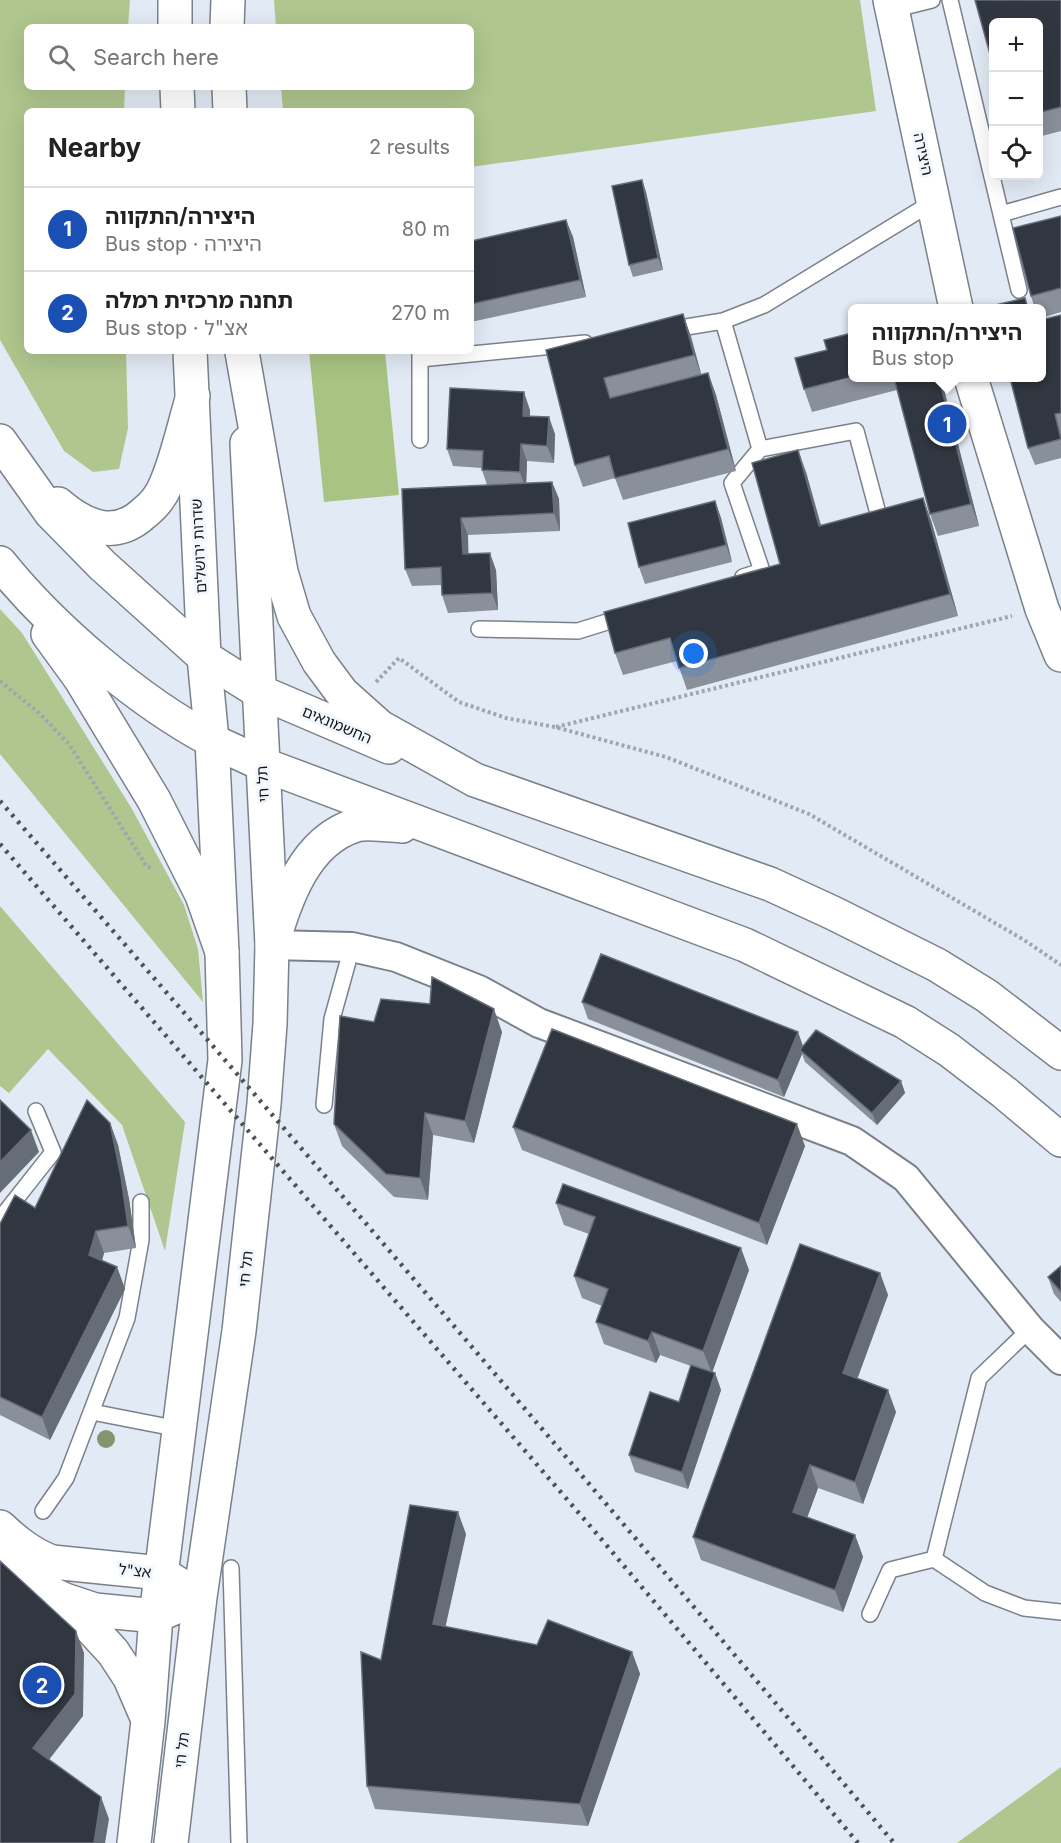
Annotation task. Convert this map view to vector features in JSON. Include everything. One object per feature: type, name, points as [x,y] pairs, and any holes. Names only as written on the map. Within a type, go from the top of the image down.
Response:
[{"type":"main road","points":[[175,0],[175,24]]},
{"type":"main road","points":[[227,24],[228,0]]},
{"type":"main road","name":"היצירה","points":[[891,5],[955,304]]},
{"type":"main road","points":[[177,90],[178,108]]},
{"type":"main road","points":[[229,90],[230,108]]},
{"type":"main road","name":"שדרות ירושלים","points":[[190,354],[204,657],[212,740]]},
{"type":"main road","points":[[242,354],[258,691]]},
{"type":"main road","points":[[243,354],[281,572],[294,616],[319,662],[342,693],[380,727],[475,780],[770,884],[823,908],[937,965],[987,996],[1061,1053]]},
{"type":"main road","points":[[972,382],[1029,568],[1051,601],[1061,655]]},
{"type":"main road","points":[[0,441],[20,472],[68,513],[91,526],[114,529],[134,522],[152,506],[166,486],[192,396]]},
{"type":"main road","name":"החשמונאים","points":[[20,472],[51,513],[95,557],[204,657],[258,691],[414,758],[475,780]]},
{"type":"main road","points":[[0,565],[43,611],[144,698],[212,740],[262,764],[745,945],[905,1022],[949,1050],[1061,1140]]},
{"type":"main road","points":[[0,565],[80,678],[154,800],[202,895],[222,952]]},
{"type":"main road","name":"תל חי","points":[[171,1843],[200,1597],[239,1331],[264,1104],[270,1024],[272,945],[258,691]]},
{"type":"main road","points":[[134,1843],[148,1721],[156,1616],[225,1060],[212,740]]},
{"type":"main road","points":[[272,945],[285,902],[297,875],[325,841],[357,824],[401,826],[474,844]]},
{"type":"main road","name":"אצ\"ל","points":[[0,1527],[27,1550],[52,1562],[161,1574],[200,1597]]},
{"type":"main road","points":[[0,1558],[37,1587],[95,1610],[156,1616],[200,1597]]},
{"type":"main road","points":[[65,1600],[113,1652],[130,1678],[148,1721]]},
{"type":"street","points":[[272,945],[352,947],[406,961],[479,990],[539,1023],[852,1141],[906,1178],[1030,1329],[1061,1360]]},
{"type":"lane","points":[[891,5],[932,0]]},
{"type":"lane","points":[[950,0],[1019,290]]},
{"type":"lane","points":[[1001,214],[1061,197]]},
{"type":"lane","points":[[648,333],[723,321],[764,305],[933,202]]},
{"type":"lane","points":[[723,321],[760,449]]},
{"type":"lane","points":[[474,351],[596,342]]},
{"type":"lane","points":[[420,355],[420,440]]},
{"type":"lane","points":[[729,581],[762,571],[732,483],[760,449],[856,431],[879,517]]},
{"type":"lane","points":[[479,629],[578,631],[643,610]]},
{"type":"lane","points":[[324,1105],[332,1019],[352,947]]},
{"type":"lane","points":[[0,1219],[54,1152],[36,1111]]},
{"type":"lane","points":[[43,1511],[66,1478],[127,1318],[141,1240],[141,1202]]},
{"type":"lane","points":[[934,1559],[980,1378],[1030,1329]]},
{"type":"lane","points":[[92,1412],[179,1429]]},
{"type":"lane","points":[[870,1614],[890,1569],[934,1559],[985,1593],[1024,1608],[1061,1612]]},
{"type":"lane","points":[[231,1568],[239,1843]]},
{"type":"path","points":[[555,727],[1051,601]]},
{"type":"path","points":[[376,683],[399,658],[459,702],[506,718],[555,727],[666,757],[809,814],[1024,940],[1061,965]]},
{"type":"path","points":[[0,681],[39,713],[69,744],[147,867],[192,876]]},
{"type":"green space","points":[[0,0],[130,0],[128,24],[24,24],[24,90],[125,90],[124,108],[24,108],[24,354],[126,354],[128,428],[119,469],[93,472],[64,451],[0,340]]},
{"type":"green space","points":[[274,0],[860,0],[876,111],[474,167],[474,108],[283,108],[281,90],[474,90],[474,24],[276,24]]},
{"type":"green space","points":[[309,354],[385,354],[399,495],[324,502]]},
{"type":"green space","points":[[0,609],[22,633],[132,809],[184,905],[198,949],[203,1002],[0,754]]},
{"type":"green space","points":[[0,906],[185,1122],[165,1251],[122,1125],[48,1049],[9,1093],[0,1086]]},
{"type":"green space","points":[[1061,1767],[1061,1843],[957,1843]]},
{"type":"building","points":[[975,0],[1061,0],[1061,107],[1043,112],[1043,18],[989,18],[989,51]]},
{"type":"building","points":[[642,180],[658,258],[629,265],[612,186]]},
{"type":"building","points":[[1061,216],[1061,288],[1031,296],[1013,228]]},
{"type":"building","points":[[566,220],[580,280],[474,303],[474,240]]},
{"type":"building","points":[[1025,298],[1027,304],[1000,304]]},
{"type":"building","points":[[683,314],[694,355],[604,378],[610,398],[708,373],[728,449],[615,478],[609,456],[575,465],[546,350]]},
{"type":"building","points":[[1061,315],[1061,413],[1055,414],[1061,439],[1028,448],[1011,382],[1046,382],[1046,319]]},
{"type":"building","points":[[848,334],[848,378],[804,389],[795,358],[827,350],[824,340]]},
{"type":"building","points":[[895,382],[940,382],[971,504],[930,514]]},
{"type":"building","points":[[450,388],[524,392],[523,416],[549,417],[547,446],[521,444],[520,472],[482,470],[483,451],[447,449]]},
{"type":"building","points":[[798,450],[819,526],[923,498],[950,594],[679,668],[670,638],[615,653],[604,612],[780,564],[752,463]]},
{"type":"building","points":[[552,482],[554,513],[461,518],[463,554],[490,553],[492,593],[442,595],[441,567],[405,569],[402,489]]},
{"type":"building","points":[[715,501],[726,545],[639,567],[628,523]]},
{"type":"building","points":[[601,954],[798,1032],[778,1080],[582,1002]]},
{"type":"building","points":[[432,977],[494,1009],[465,1121],[425,1113],[420,1178],[386,1174],[334,1124],[340,1016],[374,1022],[381,999],[430,1004]]},
{"type":"building","points":[[552,1029],[797,1124],[759,1223],[513,1127]]},
{"type":"building","points":[[816,1030],[901,1081],[872,1113],[800,1050]]},
{"type":"building","points":[[0,1100],[31,1130],[0,1162]]},
{"type":"building","points":[[87,1100],[110,1123],[128,1226],[96,1231],[89,1255],[117,1267],[42,1417],[0,1397],[0,1224],[15,1195],[35,1208]]},
{"type":"building","points":[[563,1184],[741,1248],[703,1351],[652,1332],[648,1341],[596,1322],[608,1289],[574,1276],[595,1217],[556,1203]]},
{"type":"building","points":[[800,1244],[880,1273],[843,1373],[888,1390],[855,1482],[810,1465],[793,1512],[855,1535],[835,1590],[693,1537]]},
{"type":"building","points":[[1061,1266],[1061,1292],[1048,1277]]},
{"type":"building","points":[[691,1365],[715,1373],[682,1472],[629,1455],[650,1392],[679,1402]]},
{"type":"building","points":[[410,1505],[458,1512],[433,1624],[537,1645],[548,1620],[632,1652],[580,1804],[367,1786],[361,1652],[381,1660]]},
{"type":"building","points":[[0,1561],[76,1631],[75,1694],[33,1748],[101,1797],[94,1843],[0,1843]]},
{"type":"railway","points":[[0,801],[449,1320],[894,1843]]},
{"type":"railway","points":[[0,844],[597,1534],[858,1843]]},
{"type":"place","name":"היצירה/התקווה","points":[[947,424]]},
{"type":"place","name":"תחנה מרכזית רמלה","points":[[42,1685]]}]
